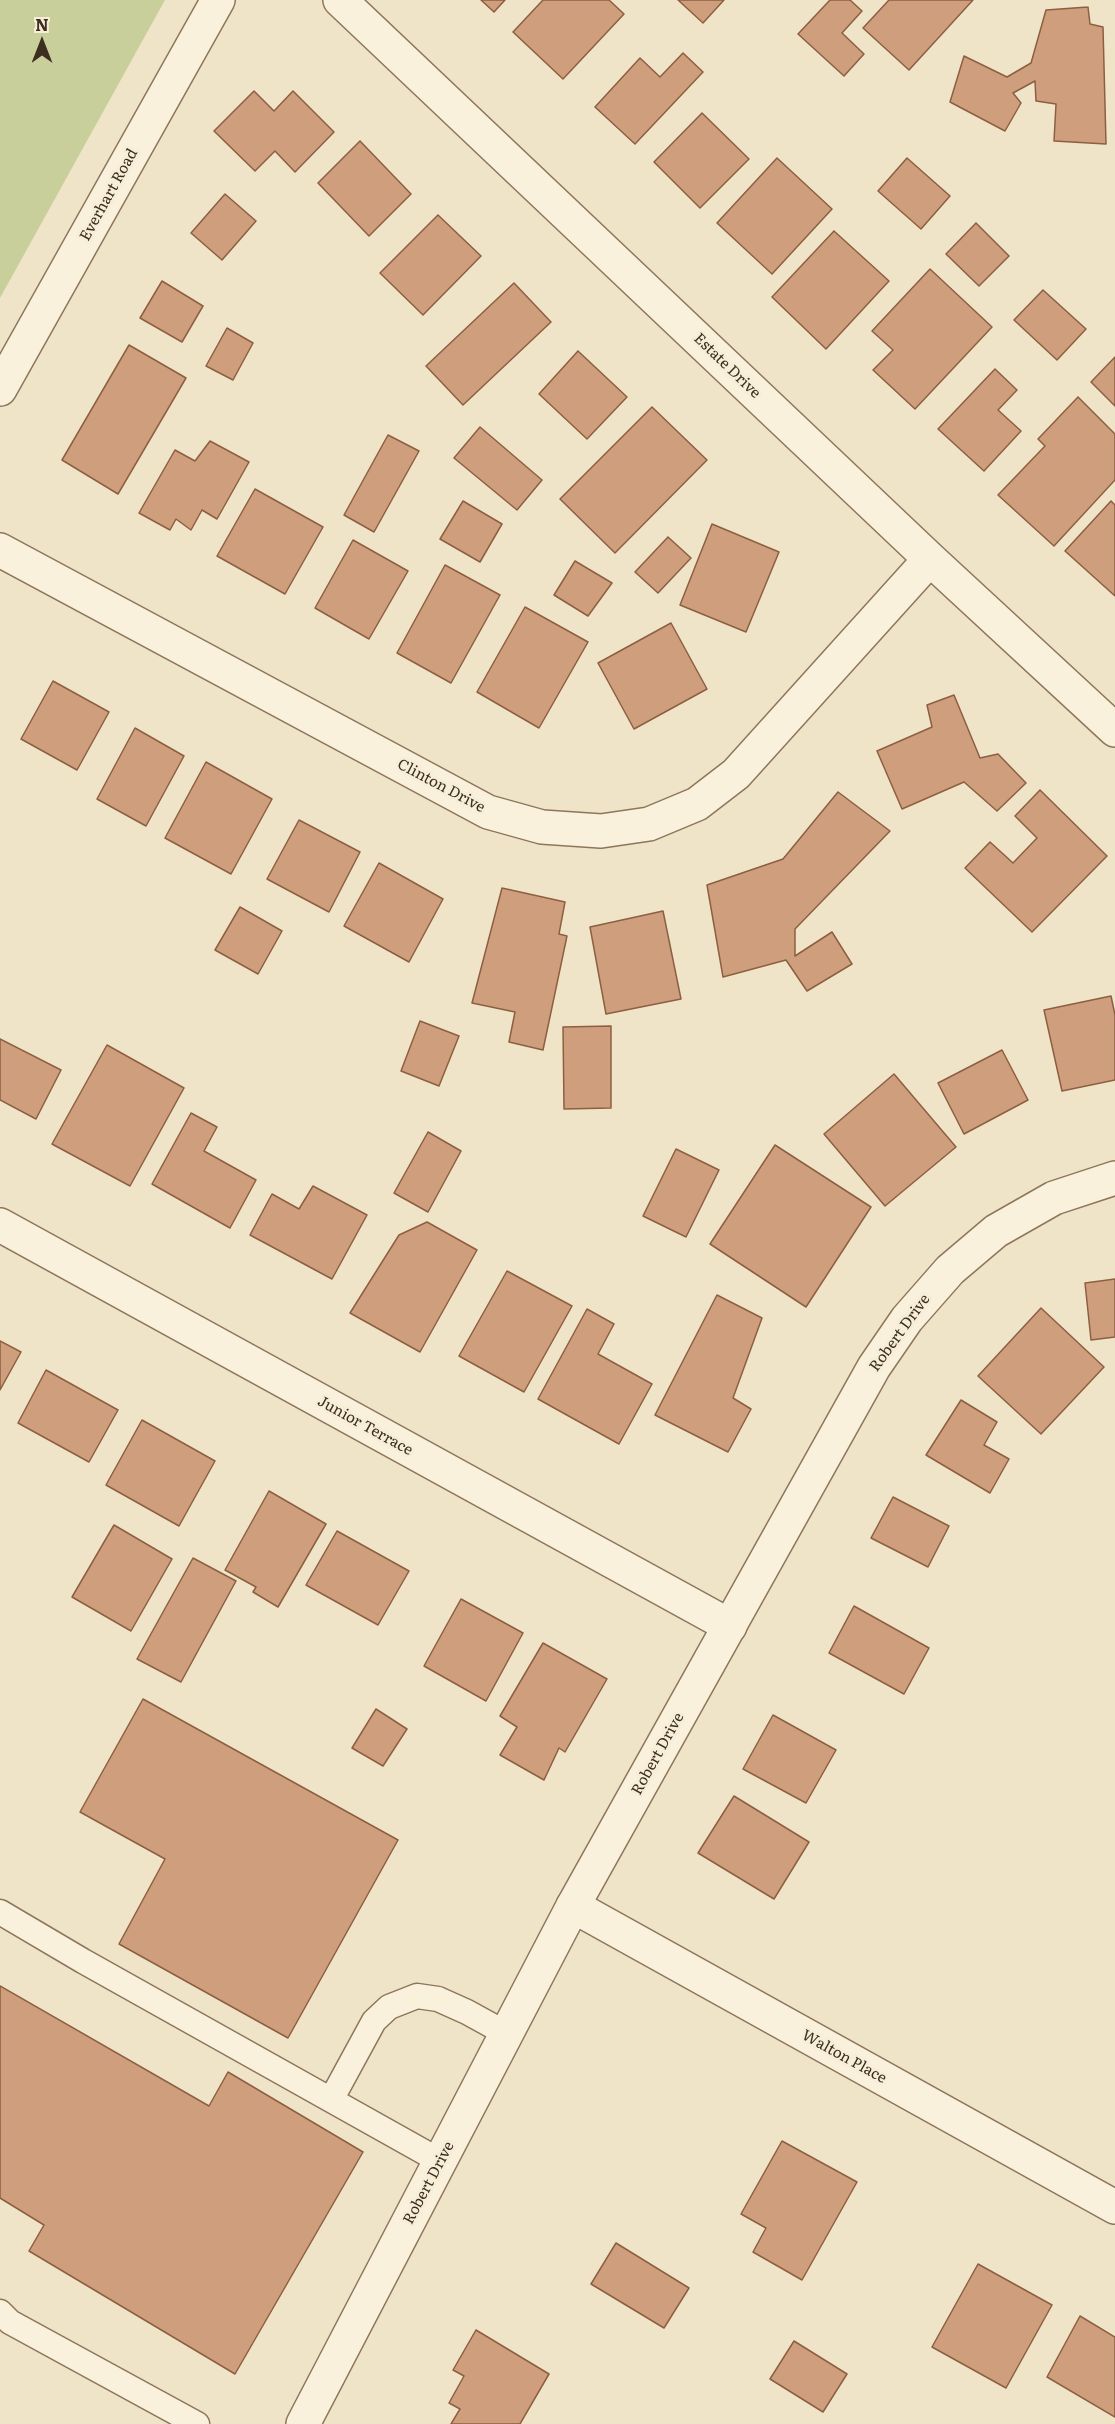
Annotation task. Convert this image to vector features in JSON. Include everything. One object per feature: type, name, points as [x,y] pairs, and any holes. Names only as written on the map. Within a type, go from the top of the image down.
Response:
[{"type":"street","name":"Everhart Road","points":[[0,389],[218,0]]},
{"type":"street","name":"Estate Drive","points":[[340,0],[930,559],[1115,730]]},
{"type":"street","name":"Clinton Drive","points":[[0,550],[488,812],[543,826],[601,831],[649,824],[697,804],[736,774],[930,559]]},
{"type":"street","name":"Robert Drive","points":[[303,2424],[573,1906],[874,1367],[907,1319],[950,1270],[996,1231],[1054,1198],[1115,1178]]},
{"type":"street","name":"Junior Terrace","points":[[0,1226],[730,1626]]},
{"type":"street","name":"Walton Place","points":[[573,1906],[1115,2207]]},
{"type":"lane","points":[[0,1912],[440,2161]]},
{"type":"lane","points":[[331,2100],[374,2021],[390,2007],[417,1996],[438,1999],[507,2034]]},
{"type":"lane","points":[[0,2312],[10,2322],[197,2424]]},
{"type":"green space","points":[[0,0],[165,0],[0,298]]},
{"type":"building","points":[[481,0],[505,0],[494,12]]},
{"type":"building","points":[[543,0],[609,0],[624,14],[563,79],[513,32]]},
{"type":"building","points":[[678,0],[724,0],[703,23]]},
{"type":"building","points":[[830,0],[850,0],[862,11],[842,33],[864,54],[844,76],[798,34]]},
{"type":"building","points":[[889,0],[973,0],[909,70],[863,28]]},
{"type":"building","points":[[1088,7],[1090,24],[1103,27],[1106,144],[1054,141],[1056,104],[1036,101],[1035,81],[1013,93],[1021,103],[1005,131],[950,102],[964,56],[1007,77],[1031,63],[1046,10]]},
{"type":"building","points":[[683,53],[703,72],[635,144],[595,107],[640,58],[660,77]]},
{"type":"building","points":[[254,91],[274,111],[293,91],[334,132],[295,172],[275,151],[255,171],[214,131]]},
{"type":"building","points":[[702,113],[749,159],[700,208],[654,162]]},
{"type":"building","points":[[360,141],[411,194],[369,236],[318,183]]},
{"type":"building","points":[[777,158],[832,209],[772,274],[717,223]]},
{"type":"building","points":[[907,158],[950,196],[921,229],[878,191]]},
{"type":"building","points":[[225,194],[256,221],[222,260],[191,233]]},
{"type":"building","points":[[438,215],[481,256],[423,315],[380,273]]},
{"type":"building","points":[[976,223],[1009,256],[979,286],[946,254]]},
{"type":"building","points":[[834,231],[889,281],[826,349],[772,297]]},
{"type":"building","points":[[930,269],[992,327],[915,409],[873,370],[893,350],[872,331]]},
{"type":"building","points":[[162,281],[203,306],[182,342],[140,318]]},
{"type":"building","points":[[514,283],[551,322],[463,405],[426,366]]},
{"type":"building","points":[[1043,290],[1086,329],[1057,360],[1014,320]]},
{"type":"building","points":[[227,328],[253,343],[233,380],[206,366]]},
{"type":"building","points":[[129,345],[186,378],[118,494],[62,460]]},
{"type":"building","points":[[578,351],[627,397],[587,439],[539,394]]},
{"type":"building","points":[[1115,357],[1115,406],[1091,382]]},
{"type":"building","points":[[995,369],[1017,390],[998,410],[1021,431],[984,471],[938,429]]},
{"type":"building","points":[[1078,397],[1115,434],[1115,480],[1054,546],[998,495],[1045,446],[1038,439]]},
{"type":"building","points":[[652,407],[707,460],[615,553],[560,499]]},
{"type":"building","points":[[480,427],[542,480],[517,510],[454,458]]},
{"type":"building","points":[[388,435],[419,451],[374,532],[344,515]]},
{"type":"building","points":[[210,441],[249,462],[217,519],[202,510],[191,530],[176,519],[170,530],[139,513],[175,450],[195,461]]},
{"type":"building","points":[[255,489],[323,527],[285,594],[217,556]]},
{"type":"building","points":[[463,501],[502,524],[480,562],[440,539]]},
{"type":"building","points":[[1111,501],[1115,505],[1115,596],[1065,551]]},
{"type":"building","points":[[712,524],[779,552],[746,632],[680,605]]},
{"type":"building","points":[[668,537],[691,558],[658,593],[635,572]]},
{"type":"building","points":[[353,540],[408,571],[369,639],[315,608]]},
{"type":"building","points":[[575,561],[612,583],[588,616],[554,595]]},
{"type":"building","points":[[445,565],[500,595],[451,683],[397,653]]},
{"type":"building","points":[[525,607],[588,642],[539,728],[477,692]]},
{"type":"building","points":[[671,623],[707,689],[634,729],[598,663]]},
{"type":"building","points":[[53,681],[109,712],[77,770],[21,739]]},
{"type":"building","points":[[954,695],[980,758],[998,754],[1026,783],[997,811],[964,782],[902,809],[877,751],[932,727],[927,705]]},
{"type":"building","points":[[135,728],[184,756],[146,826],[97,799]]},
{"type":"building","points":[[206,762],[272,799],[231,874],[165,838]]},
{"type":"building","points":[[1040,790],[1107,856],[1032,932],[965,868],[990,842],[1013,863],[1037,838],[1015,816]]},
{"type":"building","points":[[838,792],[890,831],[795,929],[795,956],[832,932],[852,964],[807,991],[786,960],[723,977],[707,885],[783,859]]},
{"type":"building","points":[[299,820],[360,852],[329,912],[267,879]]},
{"type":"building","points":[[379,863],[443,899],[409,962],[344,926]]},
{"type":"building","points":[[502,888],[565,902],[559,934],[567,936],[543,1050],[509,1042],[515,1012],[472,1003]]},
{"type":"building","points":[[240,907],[282,931],[258,974],[215,950]]},
{"type":"building","points":[[663,911],[681,999],[606,1014],[590,927]]},
{"type":"building","points":[[1111,996],[1115,1015],[1115,1080],[1062,1091],[1044,1010]]},
{"type":"building","points":[[420,1021],[459,1036],[439,1086],[401,1071]]},
{"type":"building","points":[[611,1026],[611,1108],[564,1109],[563,1027]]},
{"type":"building","points":[[0,1039],[61,1070],[36,1119],[0,1100]]},
{"type":"building","points":[[107,1045],[184,1088],[130,1186],[52,1144]]},
{"type":"building","points":[[1002,1050],[1028,1100],[964,1134],[938,1083]]},
{"type":"building","points":[[894,1074],[956,1147],[885,1206],[824,1134]]},
{"type":"building","points":[[191,1113],[217,1127],[204,1151],[256,1180],[230,1228],[152,1184]]},
{"type":"building","points":[[428,1132],[461,1151],[428,1212],[394,1193]]},
{"type":"building","points":[[775,1145],[871,1207],[806,1307],[710,1244]]},
{"type":"building","points":[[676,1149],[719,1170],[686,1237],[643,1216]]},
{"type":"building","points":[[313,1186],[367,1215],[332,1279],[250,1235],[272,1194],[299,1209]]},
{"type":"building","points":[[427,1222],[477,1250],[420,1352],[350,1313],[399,1235]]},
{"type":"building","points":[[507,1271],[572,1306],[524,1392],[459,1356]]},
{"type":"building","points":[[1115,1279],[1115,1337],[1091,1340],[1085,1283]]},
{"type":"building","points":[[717,1295],[762,1318],[733,1398],[751,1409],[728,1452],[655,1415]]},
{"type":"building","points":[[1041,1308],[1104,1367],[1041,1434],[978,1376]]},
{"type":"building","points":[[587,1309],[614,1324],[598,1354],[652,1384],[619,1444],[538,1399]]},
{"type":"building","points":[[0,1341],[21,1352],[0,1390]]},
{"type":"building","points":[[46,1370],[118,1410],[89,1462],[18,1423]]},
{"type":"building","points":[[961,1400],[997,1422],[984,1445],[1009,1459],[990,1493],[926,1455]]},
{"type":"building","points":[[142,1420],[215,1461],[179,1526],[106,1485]]},
{"type":"building","points":[[269,1491],[326,1524],[278,1607],[253,1592],[256,1587],[225,1570]]},
{"type":"building","points":[[893,1497],[949,1526],[928,1567],[871,1538]]},
{"type":"building","points":[[114,1525],[172,1559],[131,1631],[72,1597]]},
{"type":"building","points":[[337,1531],[409,1571],[378,1625],[306,1585]]},
{"type":"building","points":[[193,1558],[236,1581],[181,1682],[137,1659]]},
{"type":"building","points":[[461,1599],[523,1633],[486,1701],[424,1666]]},
{"type":"building","points":[[854,1606],[929,1648],[904,1694],[829,1653]]},
{"type":"building","points":[[543,1643],[607,1679],[565,1752],[559,1748],[544,1780],[500,1755],[517,1727],[500,1716]]},
{"type":"building","points":[[143,1699],[398,1840],[288,2038],[119,1944],[165,1859],[80,1812]]},
{"type":"building","points":[[376,1709],[407,1729],[383,1766],[352,1748]]},
{"type":"building","points":[[773,1715],[836,1750],[806,1803],[743,1769]]},
{"type":"building","points":[[734,1796],[809,1842],[774,1899],[698,1853]]},
{"type":"building","points":[[0,1986],[209,2106],[228,2072],[363,2152],[235,2374],[29,2251],[44,2225],[0,2198]]},
{"type":"building","points":[[782,2141],[857,2182],[802,2280],[753,2252],[766,2228],[741,2214]]},
{"type":"building","points":[[616,2243],[689,2288],[664,2328],[591,2284]]},
{"type":"building","points":[[978,2264],[1052,2305],[1006,2388],[932,2347]]},
{"type":"building","points":[[1080,2316],[1115,2337],[1115,2417],[1047,2377]]},
{"type":"building","points":[[476,2330],[549,2374],[520,2424],[451,2424],[460,2409],[449,2403],[464,2376],[453,2370]]},
{"type":"building","points":[[794,2341],[847,2374],[823,2412],[770,2379]]}]
